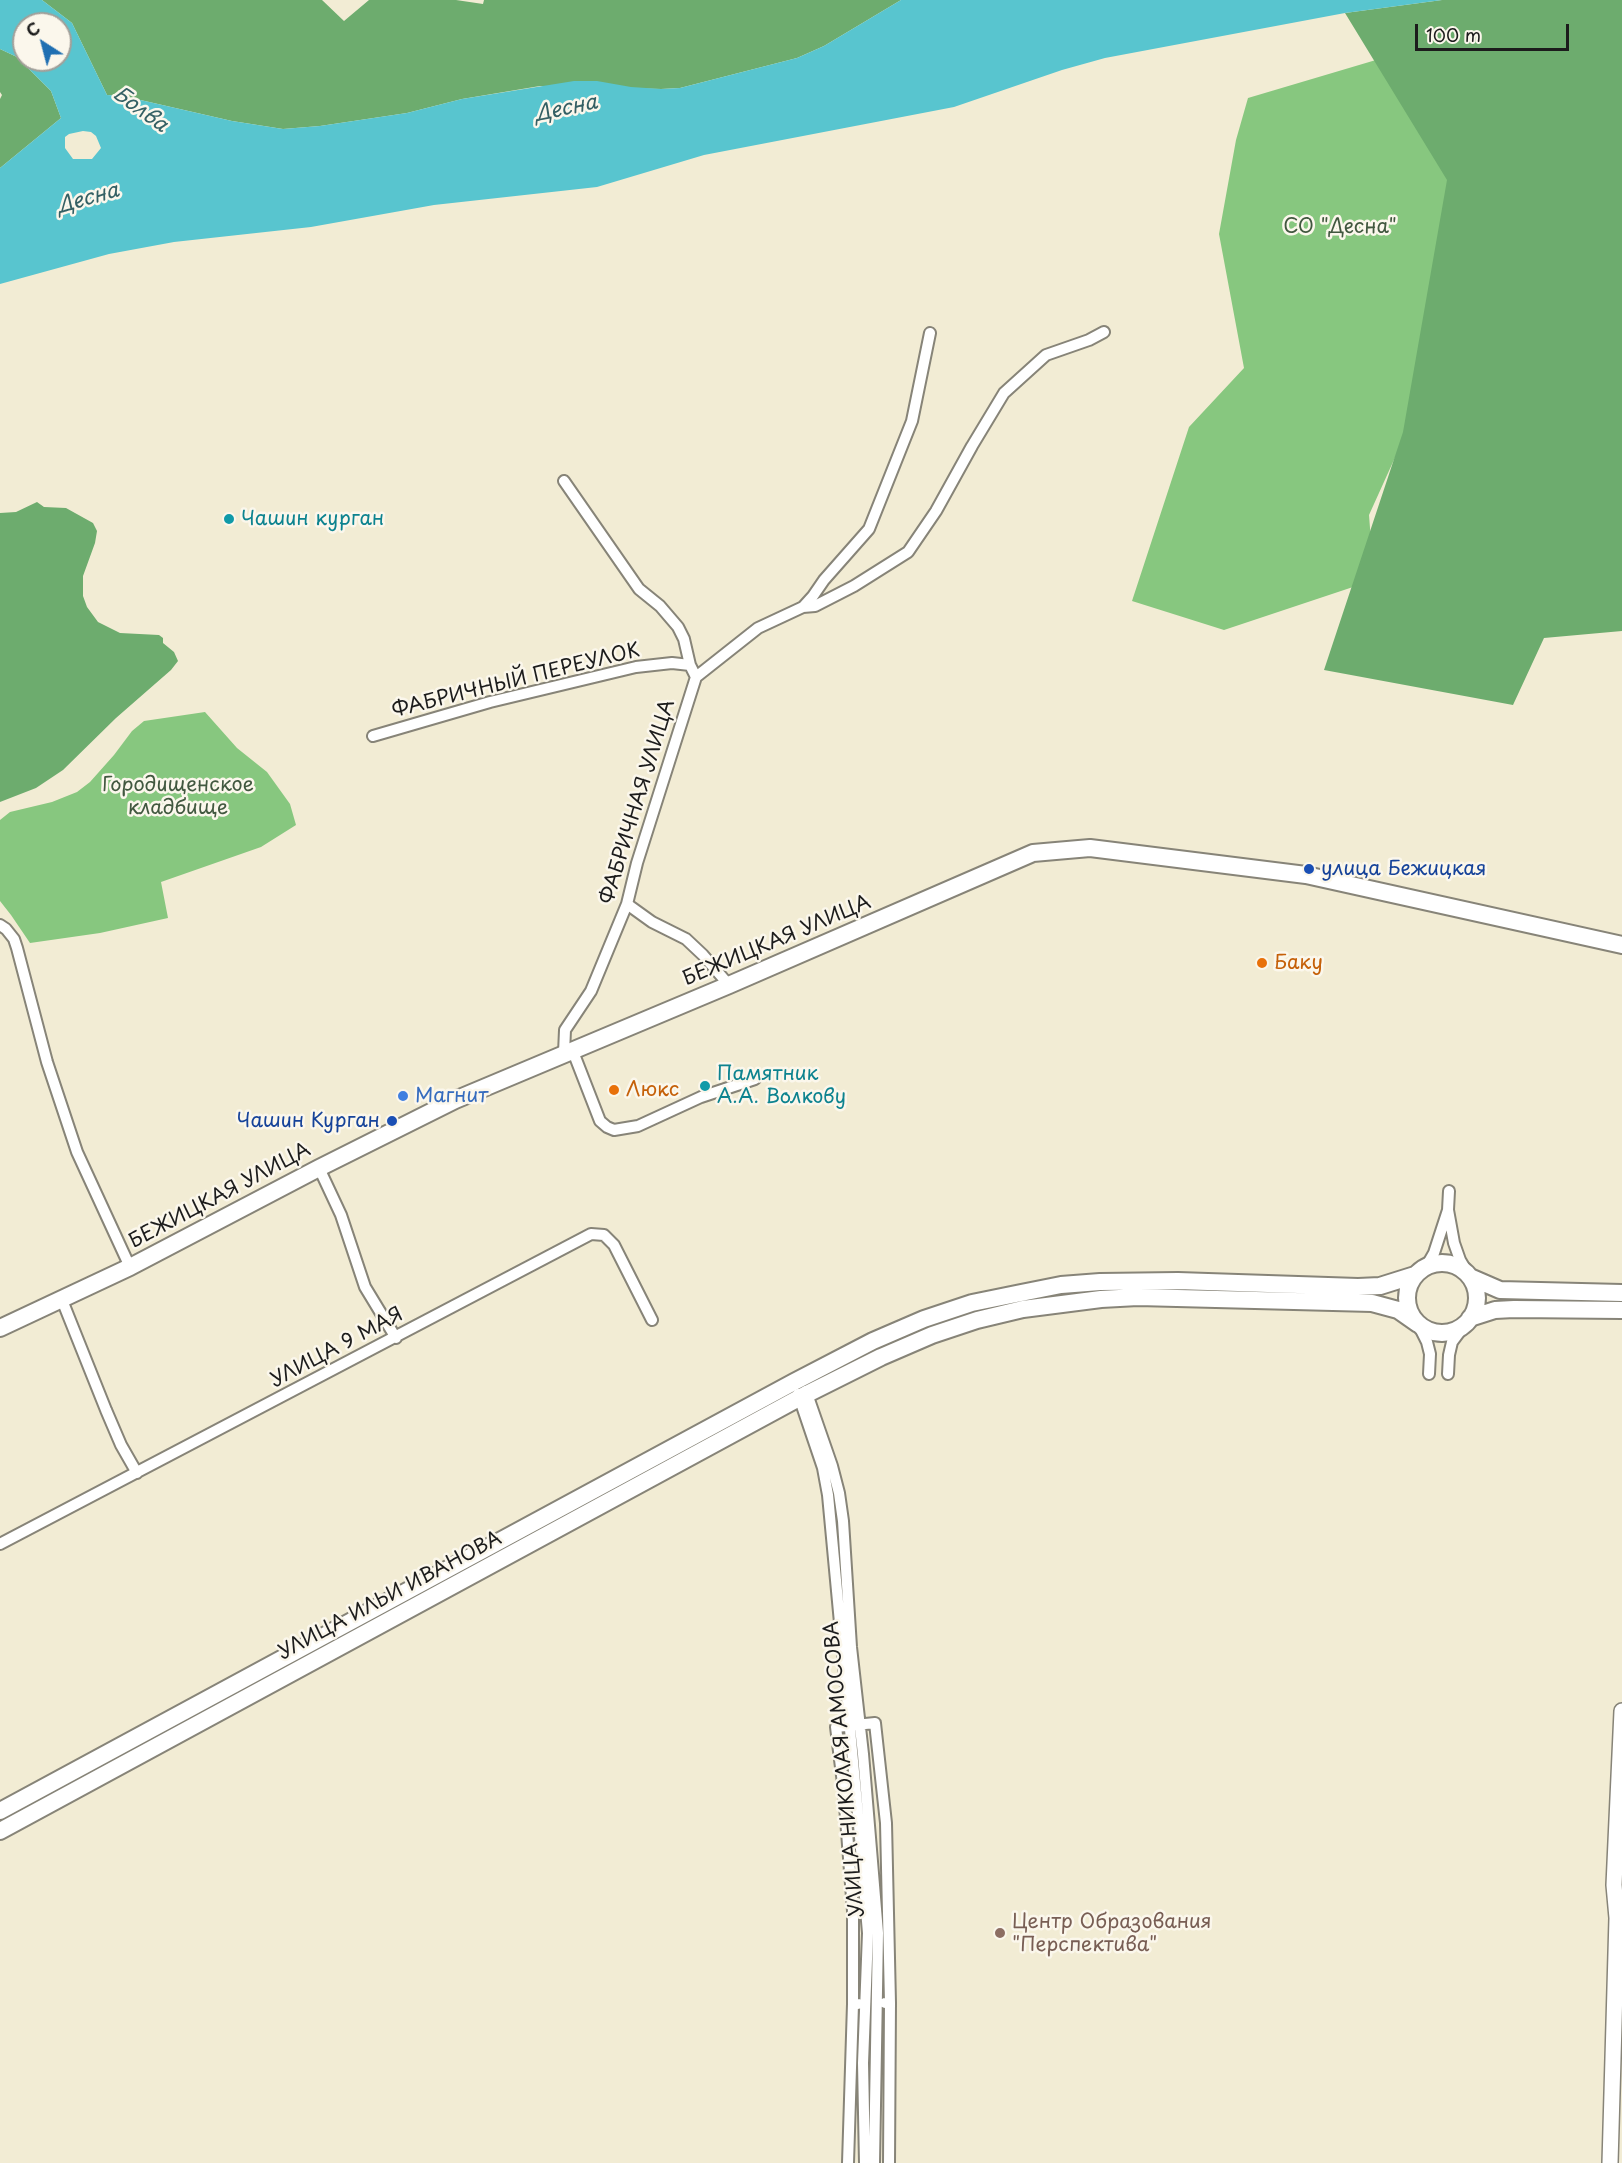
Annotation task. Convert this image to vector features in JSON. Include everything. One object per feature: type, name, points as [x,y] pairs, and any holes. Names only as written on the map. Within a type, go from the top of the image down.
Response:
[{"type":"main road","name":"БЕЖИЦКАЯ УЛИЦА","points":[[0,1328],[130,1267],[455,1100],[729,985],[1033,853],[1090,848],[1306,875],[1622,945]]},
{"type":"main road","points":[[800,1388],[873,1341],[924,1319],[972,1303],[1061,1285],[1100,1281],[1178,1281],[1380,1286],[1445,1263],[1455,1265],[1470,1277],[1500,1290],[1622,1293]]},
{"type":"main road","points":[[1419,1324],[1412,1316],[1407,1295],[1410,1284],[1421,1271]]},
{"type":"main road","points":[[800,1388],[932,1335],[977,1320],[1063,1303],[1101,1299],[1168,1297],[1372,1303],[1398,1310],[1428,1330],[1440,1333],[1462,1326],[1470,1318],[1477,1298],[1470,1277]]},
{"type":"main road","points":[[1470,1318],[1495,1310],[1514,1309],[1620,1311]]},
{"type":"main road","name":"УЛИЦА ИЛЬИ ИВАНОВА","points":[[0,1811],[800,1388]]},
{"type":"main road","name":"УЛИЦА ИЛЬИ ИВАНОВА","points":[[0,1831],[800,1388]]},
{"type":"street","points":[[564,481],[639,589],[660,606],[678,627],[696,677],[758,628],[803,607],[815,606],[854,586],[908,552],[936,511],[1004,393],[1046,355],[1089,340],[1104,332]]},
{"type":"street","points":[[803,607],[869,529],[912,421],[930,333]]},
{"type":"street","name":"ФАБРИЧНЫЙ ПЕРЕУЛОК","points":[[374,736],[490,702],[636,666],[672,663],[690,665]]},
{"type":"street","name":"ФАБРИЧНАЯ УЛИЦА","points":[[568,1051],[565,1030],[591,991],[627,904],[637,863],[696,677]]},
{"type":"street","points":[[627,904],[652,922],[686,939],[729,985]]},
{"type":"street","points":[[0,925],[10,934],[17,948],[47,1062],[77,1152],[130,1267]]},
{"type":"street","points":[[568,1051],[600,1121],[614,1130],[638,1126],[701,1097],[755,1080]]},
{"type":"street","points":[[319,1168],[341,1215],[365,1287],[396,1338]]},
{"type":"street","points":[[1449,1191],[1448,1210],[1454,1243],[1470,1277]]},
{"type":"street","points":[[1421,1271],[1434,1253],[1448,1210]]},
{"type":"street","name":"УЛИЦА 9 МАЯ","points":[[0,1544],[591,1234],[604,1235],[615,1245],[652,1320]]},
{"type":"street","points":[[62,1300],[121,1445],[137,1473]]},
{"type":"street","points":[[1448,1374],[1452,1342],[1470,1318]]},
{"type":"street","points":[[1419,1324],[1428,1348],[1429,1374]]},
{"type":"street","name":"УЛИЦА НИКОЛАЯ АМОСОВА","points":[[800,1388],[823,1468],[828,1495],[878,1933],[863,2063],[865,2163]]},
{"type":"street","points":[[1610,2163],[1619,1918],[1614,1885],[1622,1711]]},
{"type":"street","points":[[848,2163],[853,2004],[853,1911],[844,1792],[836,1727],[875,1723],[886,1823],[890,2003],[889,2163]]},
{"type":"street","points":[[853,2004],[890,2003]]},
{"type":"street","name":"УЛИЦА НИКОЛАЯ АМОСОВА","points":[[871,2004],[874,2163]]},
{"type":"green space","points":[[42,0],[322,0],[344,21],[369,0],[456,0],[483,4],[484,0],[901,0],[824,46],[797,58],[680,88],[540,86],[462,99],[407,113],[283,129],[232,121],[123,96],[107,95],[72,23],[72,12],[58,12]]},
{"type":"green space","points":[[1442,0],[1622,0],[1622,631],[1544,638],[1513,705],[1324,670],[1403,432],[1447,180],[1345,13]]},
{"type":"green space","points":[[0,49],[12,55],[12,72],[32,72],[51,91],[61,118],[0,168],[0,99],[2,95],[0,92]]},
{"type":"green space","name":"СО \"Десна\"","points":[[1386,57],[1459,169],[1426,389],[1369,515],[1374,580],[1224,630],[1132,601],[1189,427],[1244,368],[1219,234],[1236,140],[1248,98]]},
{"type":"green space","points":[[37,502],[44,507],[66,508],[93,523],[97,531],[83,576],[83,596],[87,607],[98,622],[120,633],[159,635],[163,638],[163,643],[174,652],[178,661],[63,770],[36,788],[0,802],[0,513],[16,512]]},
{"type":"green space","name":"Городищенское кладбище","points":[[205,712],[237,748],[267,772],[290,804],[296,825],[261,847],[161,882],[168,918],[100,933],[30,943],[0,901],[0,820],[10,812],[52,802],[77,792],[90,782],[132,731],[144,721]]},
{"type":"water","points":[[0,0],[42,0],[58,12],[12,12],[12,55],[0,49]]},
{"type":"water","points":[[901,0],[1442,0],[1345,13],[1105,58],[1062,70],[954,107],[704,155],[597,187],[434,205],[311,227],[174,242],[109,254],[0,284],[0,168],[61,118],[51,91],[32,72],[72,72],[72,23],[107,95],[123,96],[232,121],[283,129],[407,113],[462,99],[574,81],[597,81],[661,89],[680,88],[797,58],[824,46]],"holes":[[[83,131],[91,132],[96,136],[101,148],[92,159],[73,159],[65,148],[65,137]]]},
{"type":"place","name":"Чашин курган","points":[[229,519]]},
{"type":"place","name":"улица Бежицкая","points":[[1309,869]]},
{"type":"place","name":"Баку","points":[[1262,963]]},
{"type":"place","name":"Памятник А.А. Волкову","points":[[705,1086]]},
{"type":"place","name":"Люкс","points":[[614,1090]]},
{"type":"place","name":"Магнит","points":[[403,1096]]},
{"type":"place","name":"Чашин Курган","points":[[392,1121]]},
{"type":"place","name":"Центр Образования \"Перспектива\"","points":[[1000,1933]]},
{"type":"water label","name":"Десна","points":[[566,109]]},
{"type":"water label","name":"Болва","points":[[140,110]]},
{"type":"water label","name":"Десна","points":[[88,199]]}]
